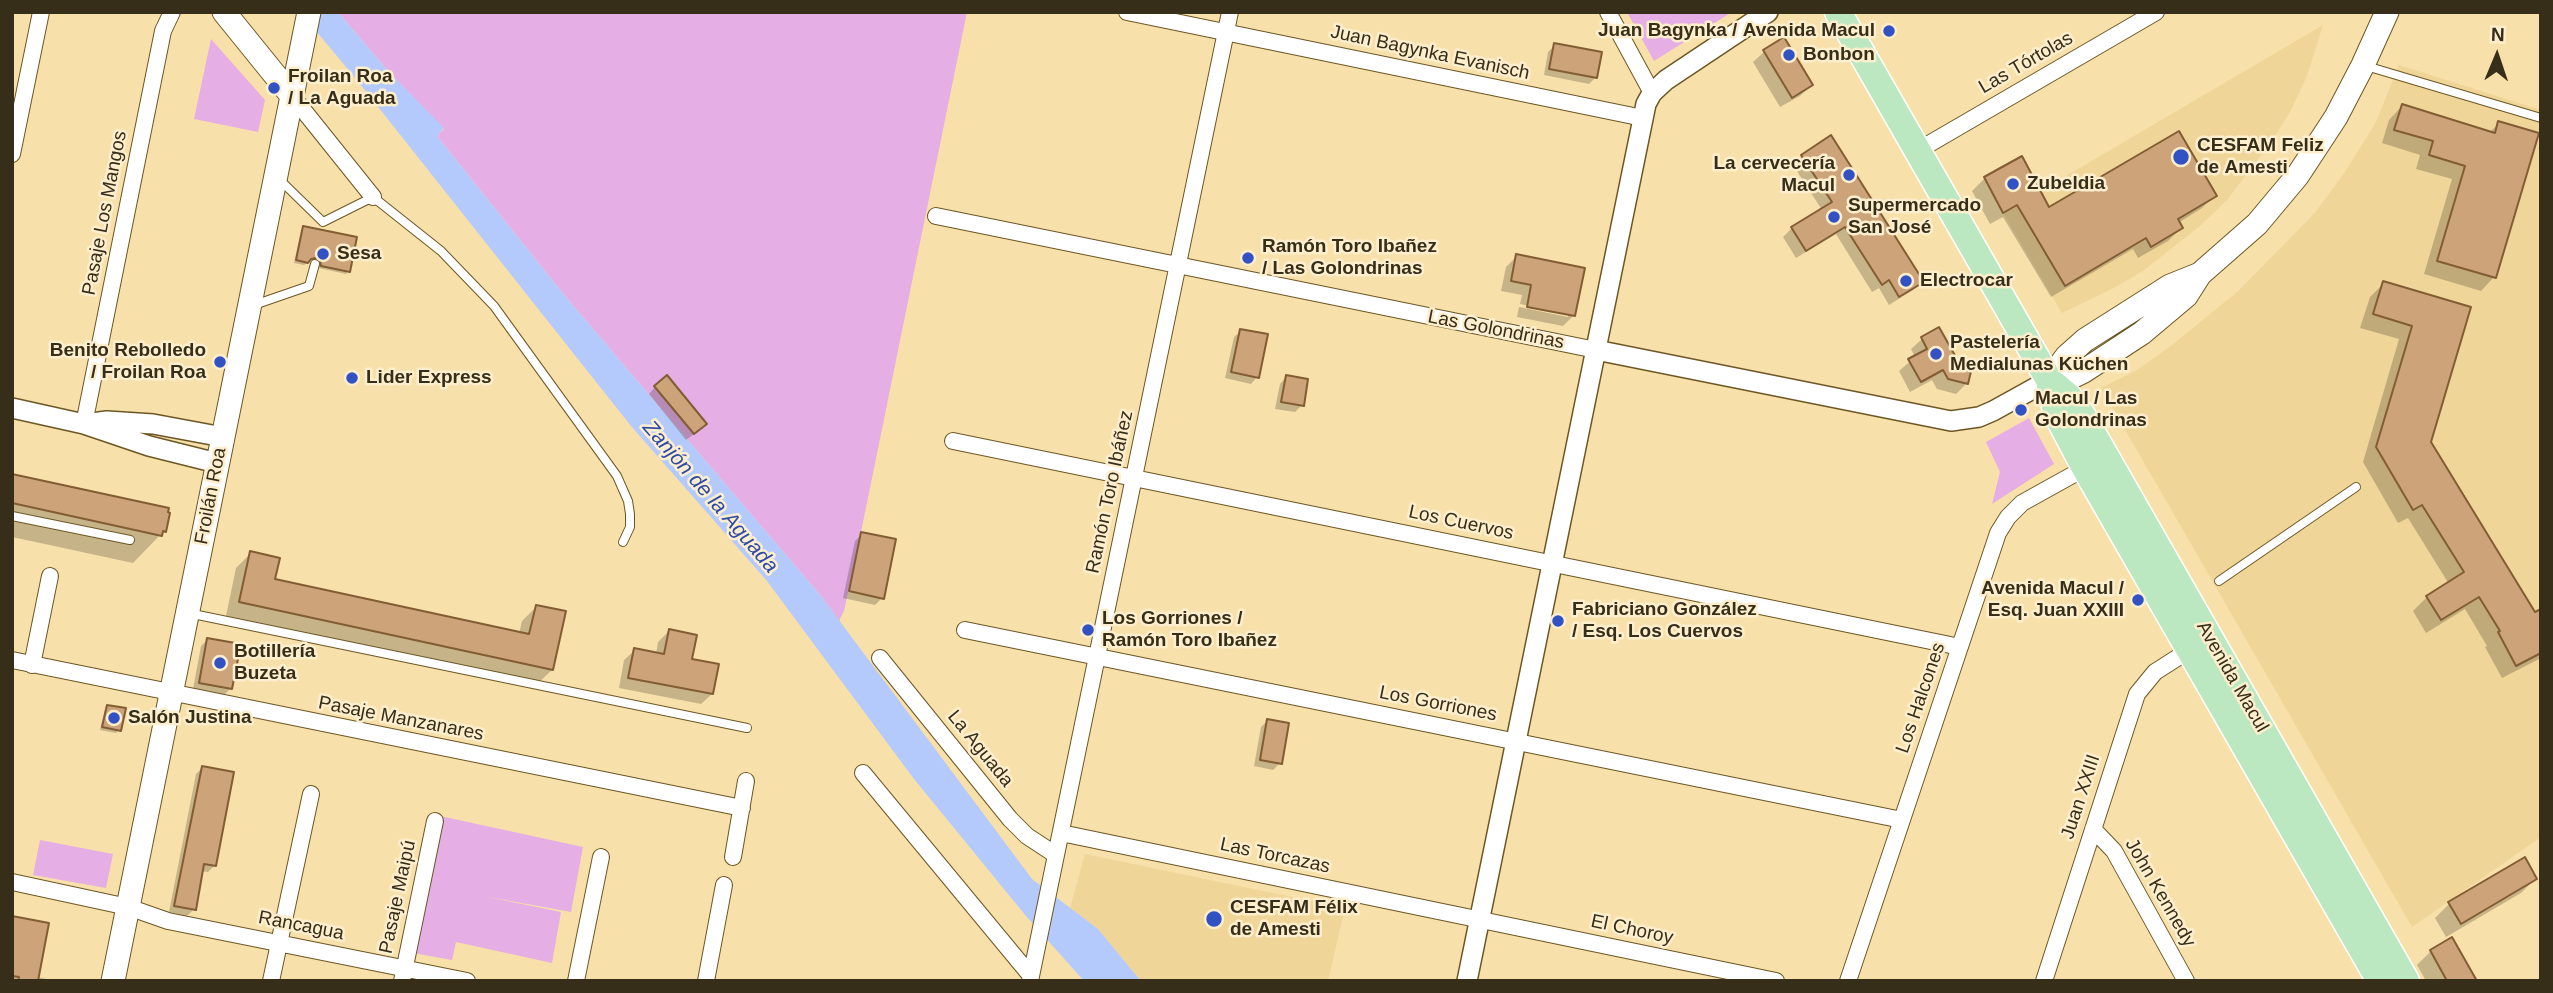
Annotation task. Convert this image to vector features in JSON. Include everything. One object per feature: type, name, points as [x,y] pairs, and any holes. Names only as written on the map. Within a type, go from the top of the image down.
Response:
[{"type":"main road","points":[[224,12],[292,96]]},
{"type":"main road","name":"Avenida Macul","points":[[1838,12],[2049,380],[2057,415],[2085,468],[2380,981]]},
{"type":"main road","points":[[2049,380],[2067,356],[2085,340],[2170,286],[2200,274],[2257,224],[2298,175],[2336,117],[2387,12]]},
{"type":"main road","name":"Froilán Roa","points":[[113,981],[306,23]]},
{"type":"main road","name":"Avenida Macul","points":[[2049,380],[2068,396],[2082,415],[2406,981]]},
{"type":"street","points":[[12,154],[41,12]]},
{"type":"street","name":"Pasaje Los Mangos","points":[[84,424],[163,31],[172,12]]},
{"type":"street","name":"Juan Bagynka Evanisch","points":[[1127,12],[1643,118]]},
{"type":"street","name":"Ramón Toro Ibáñez","points":[[1030,979],[1230,12]]},
{"type":"street","points":[[1608,12],[1652,93]]},
{"type":"street","points":[[1467,981],[1643,118],[1652,93],[1666,80],[1768,12]]},
{"type":"street","name":"Las Tórtolas","points":[[1917,150],[2156,12]]},
{"type":"street","points":[[292,96],[373,197]]},
{"type":"street","name":"Las Golondrinas","points":[[936,216],[1951,421],[1979,417],[2049,380]]},
{"type":"street","points":[[12,408],[84,424],[149,446],[217,463]]},
{"type":"street","points":[[84,424],[107,421],[153,424],[223,437]]},
{"type":"street","name":"Los Cuervos","points":[[953,441],[1960,647]]},
{"type":"street","name":"Los Halcones","points":[[1848,981],[1995,543],[2008,516],[2022,503],[2085,468]]},
{"type":"street","points":[[32,665],[50,576]]},
{"type":"street","name":"Los Gorriones","points":[[965,630],[1902,820]]},
{"type":"street","name":"Juan XXIII","points":[[2044,981],[2137,694],[2155,672],[2191,649]]},
{"type":"street","name":"La Aguada","points":[[880,658],[1010,819],[1055,862]]},
{"type":"street","name":"Pasaje Manzanares","points":[[12,660],[741,808]]},
{"type":"street","points":[[863,772],[1030,979]]},
{"type":"street","points":[[733,857],[746,781]]},
{"type":"street","points":[[271,981],[311,794]]},
{"type":"street","name":"Pasaje Maipú","points":[[403,974],[435,821]]},
{"type":"street","name":"John Kennedy","points":[[2093,829],[2114,851],[2186,981]]},
{"type":"street","name":"Las Torcazas","points":[[1061,834],[1480,920]]},
{"type":"street","points":[[576,981],[601,857]]},
{"type":"street","name":"Rancagua","points":[[12,882],[128,907],[169,922],[279,943],[403,974],[467,981]]},
{"type":"street","points":[[706,981],[724,885]]},
{"type":"street","name":"El Choroy","points":[[1480,920],[1776,981]]},
{"type":"lane","points":[[2363,65],[2541,118]]},
{"type":"lane","points":[[275,176],[322,226],[373,197],[441,251],[494,306],[617,476],[628,501],[630,527],[623,542]]},
{"type":"lane","points":[[249,306],[309,286],[315,264]]},
{"type":"lane","points":[[2219,581],[2356,487]]},
{"type":"lane","points":[[12,516],[130,540]]},
{"type":"lane","points":[[187,613],[747,728]]},
{"type":"shaded area","points":[[338,12],[967,12],[861,532],[844,611],[839,621],[821,596],[565,296],[437,136],[444,129],[389,72]]},
{"type":"shaded area","points":[[1627,12],[1732,12],[1654,61]]},
{"type":"shaded area","name":"CESFAM Feliz de Amesti","points":[[2323,25],[2307,76],[2291,110],[2272,141],[2227,200],[2200,226],[2143,271],[2062,313],[2003,213]]},
{"type":"shaded area","points":[[211,39],[265,100],[258,132],[194,119]]},
{"type":"shaded area","points":[[2399,65],[2541,110],[2541,837],[2412,927],[2101,388],[2137,370],[2237,292],[2314,214],[2345,172],[2376,122]]},
{"type":"shaded area","points":[[2029,418],[2054,464],[1992,504],[2000,472],[1986,442]]},
{"type":"shaded area","points":[[440,816],[583,847],[571,912],[483,896],[561,912],[552,963],[456,942],[452,960],[413,953]]},
{"type":"shaded area","points":[[40,840],[113,854],[106,888],[33,875]]},
{"type":"shaded area","name":"CESFAM Félix de Amesti","points":[[1085,854],[1345,908],[1328,981],[1141,981],[1098,929],[1070,908]]},
{"type":"water","name":"Zanjón de la Aguada","points":[[300,12],[338,12],[389,72],[444,128],[437,136],[565,296],[821,596],[1032,879],[1098,929],[1141,981],[1084,981],[1026,916],[914,779],[767,581],[631,426]]},
{"type":"building","points":[[1784,37],[1813,85],[1792,98],[1763,50]]},
{"type":"building","points":[[1554,43],[1602,52],[1597,78],[1549,69]]},
{"type":"building","points":[[2402,104],[2495,133],[2498,121],[2539,133],[2496,278],[2437,261],[2465,166],[2429,155],[2433,141],[2394,130]]},
{"type":"building","points":[[2179,131],[2217,196],[2178,219],[2183,228],[2151,247],[2146,238],[2065,286],[2017,205],[2003,213],[1984,177],[2022,156],[2049,207]]},
{"type":"building","points":[[1831,135],[1924,282],[1899,297],[1889,280],[1882,285],[1845,227],[1806,251],[1791,227],[1832,202],[1801,155]]},
{"type":"building","points":[[303,226],[357,237],[350,272],[321,266],[320,260],[316,258],[308,263],[296,260]]},
{"type":"building","points":[[1516,254],[1585,268],[1575,316],[1527,307],[1531,285],[1511,281]]},
{"type":"building","points":[[2383,281],[2471,307],[2431,442],[2535,612],[2541,609],[2541,653],[2516,666],[2498,632],[2500,631],[2479,597],[2441,620],[2426,596],[2464,572],[2422,505],[2413,510],[2376,447],[2412,326],[2373,314]]},
{"type":"building","name":"Pastelería Medialunas Küchen","points":[[1939,327],[1957,359],[1973,363],[1968,384],[1948,379],[1943,370],[1921,382],[1908,359],[1927,349],[1921,337]]},
{"type":"building","points":[[1240,329],[1268,334],[1259,378],[1231,372]]},
{"type":"building","points":[[667,375],[707,424],[694,434],[654,386]]},
{"type":"building","points":[[1286,375],[1308,379],[1304,406],[1281,402]]},
{"type":"building","points":[[12,474],[169,508],[166,532],[163,531],[162,536],[12,503]]},
{"type":"building","points":[[861,532],[896,539],[884,599],[849,591]]},
{"type":"building","points":[[250,551],[280,558],[275,579],[529,634],[536,605],[566,611],[553,670],[239,602]]},
{"type":"building","points":[[669,629],[697,635],[692,659],[719,664],[713,694],[628,678],[634,648],[664,654]]},
{"type":"building","name":"Botillería Buzeta","points":[[207,638],[241,644],[232,689],[199,683]]},
{"type":"building","name":"Salón Justina","points":[[107,705],[126,708],[121,731],[102,727]]},
{"type":"building","points":[[1267,719],[1289,723],[1282,764],[1260,760]]},
{"type":"building","points":[[202,766],[234,772],[216,866],[204,864],[196,910],[174,906]]},
{"type":"building","points":[[2525,857],[2537,879],[2461,924],[2448,902]]},
{"type":"building","points":[[12,916],[49,923],[38,981],[18,981],[19,977],[12,976]]},
{"type":"building","points":[[2452,937],[2477,981],[2447,981],[2430,950]]},
{"type":"place","name":"Juan Bagynka / Avenida Macul","points":[[1889,31]]},
{"type":"place","name":"Bonbon","points":[[1789,55]]},
{"type":"place","name":"Froilan Roa / La Aguada","points":[[274,88]]},
{"type":"place","name":"CESFAM Feliz de Amesti","points":[[2181,157]]},
{"type":"place","name":"La cervecería Macul","points":[[1849,175]]},
{"type":"place","name":"Zubeldia","points":[[2013,184]]},
{"type":"place","name":"Supermercado San José","points":[[1834,217]]},
{"type":"place","name":"Sesa","points":[[323,254]]},
{"type":"place","name":"Ramón Toro Ibañez / Las Golondrinas","points":[[1248,258]]},
{"type":"place","name":"Electrocar","points":[[1906,281]]},
{"type":"place","name":"Pastelería Medialunas Küchen","points":[[1936,354]]},
{"type":"place","name":"Benito Rebolledo / Froilan Roa","points":[[220,362]]},
{"type":"place","name":"Lider Express","points":[[352,378]]},
{"type":"place","name":"Macul / Las Golondrinas","points":[[2021,410]]},
{"type":"place","name":"Avenida Macul / Esq. Juan XXIII","points":[[2138,600]]},
{"type":"place","name":"Fabriciano González / Esq. Los Cuervos","points":[[1558,621]]},
{"type":"place","name":"Los Gorriones / Ramón Toro Ibañez","points":[[1088,630]]},
{"type":"place","name":"Botillería Buzeta","points":[[220,663]]},
{"type":"place","name":"Salón Justina","points":[[114,718]]},
{"type":"place","name":"CESFAM Félix de Amesti","points":[[1214,919]]}]
